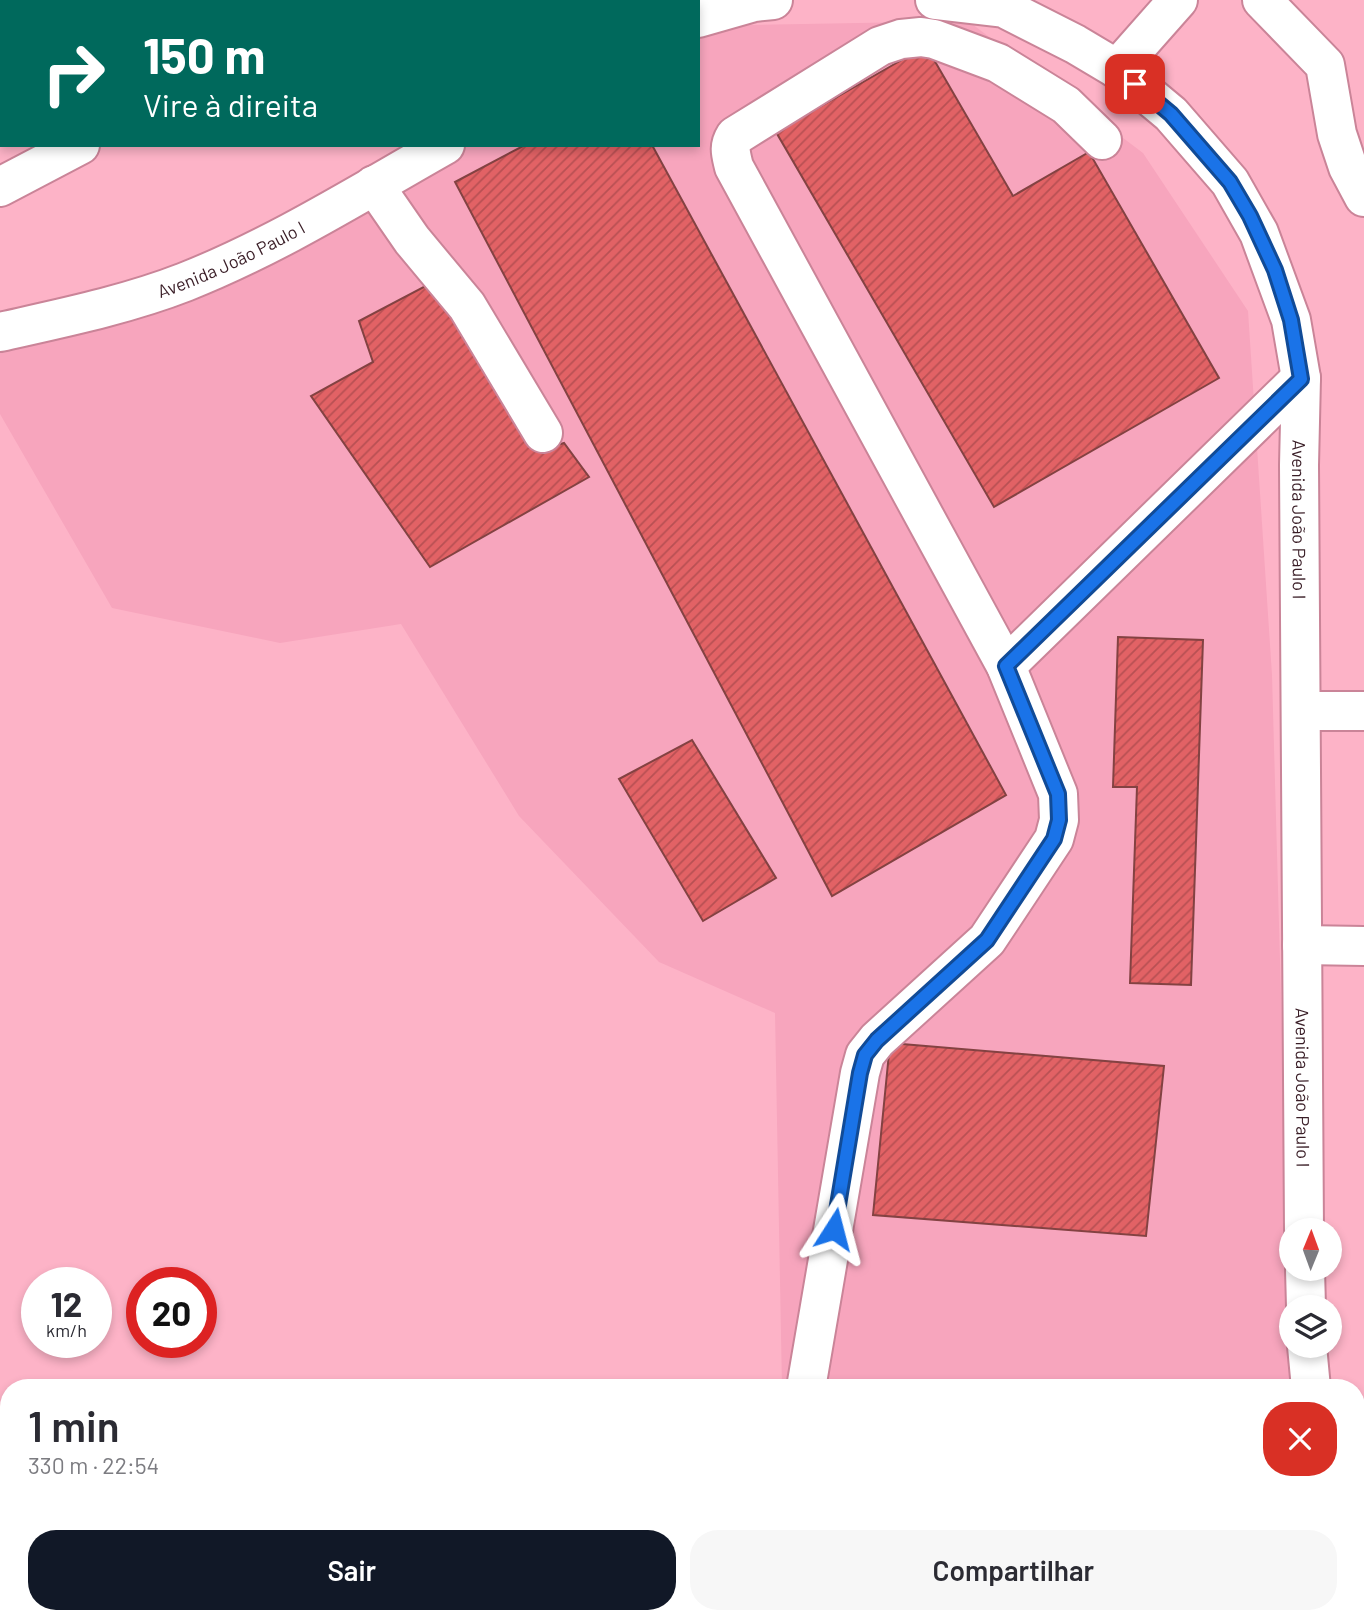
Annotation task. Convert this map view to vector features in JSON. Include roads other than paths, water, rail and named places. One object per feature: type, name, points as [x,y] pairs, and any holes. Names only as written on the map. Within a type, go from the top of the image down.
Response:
[{"type":"main road","name":"Avenida João Paulo I","points":[[936,0],[1004,8],[1117,69],[1171,114],[1230,182],[1259,233],[1275,270],[1291,320],[1301,379],[1304,1218]]},
{"type":"main road","points":[[1117,69],[1178,0]]},
{"type":"main road","points":[[1262,0],[1325,65],[1337,134],[1348,167],[1364,197]]},
{"type":"main road","points":[[700,17],[750,2]]},
{"type":"main road","points":[[808,1379],[865,1055],[877,1040],[987,940],[1054,839],[1059,820],[1058,794],[1006,666],[734,167],[730,152],[731,143],[735,136],[880,46],[901,39],[921,37],[934,39],[998,64],[1066,105],[1102,140]]},
{"type":"main road","points":[[0,187],[76,147]]},
{"type":"main road","name":"Avenida João Paulo I","points":[[0,332],[66,318],[186,282],[273,241],[441,147]]},
{"type":"main road","points":[[374,185],[412,240],[467,306],[542,433]]},
{"type":"main road","points":[[1006,666],[1301,379]]},
{"type":"main road","points":[[1301,711],[1364,710]]},
{"type":"main road","points":[[1302,945],[1364,946]]},
{"type":"main road","points":[[1308,1358],[1310,1379]]}]
